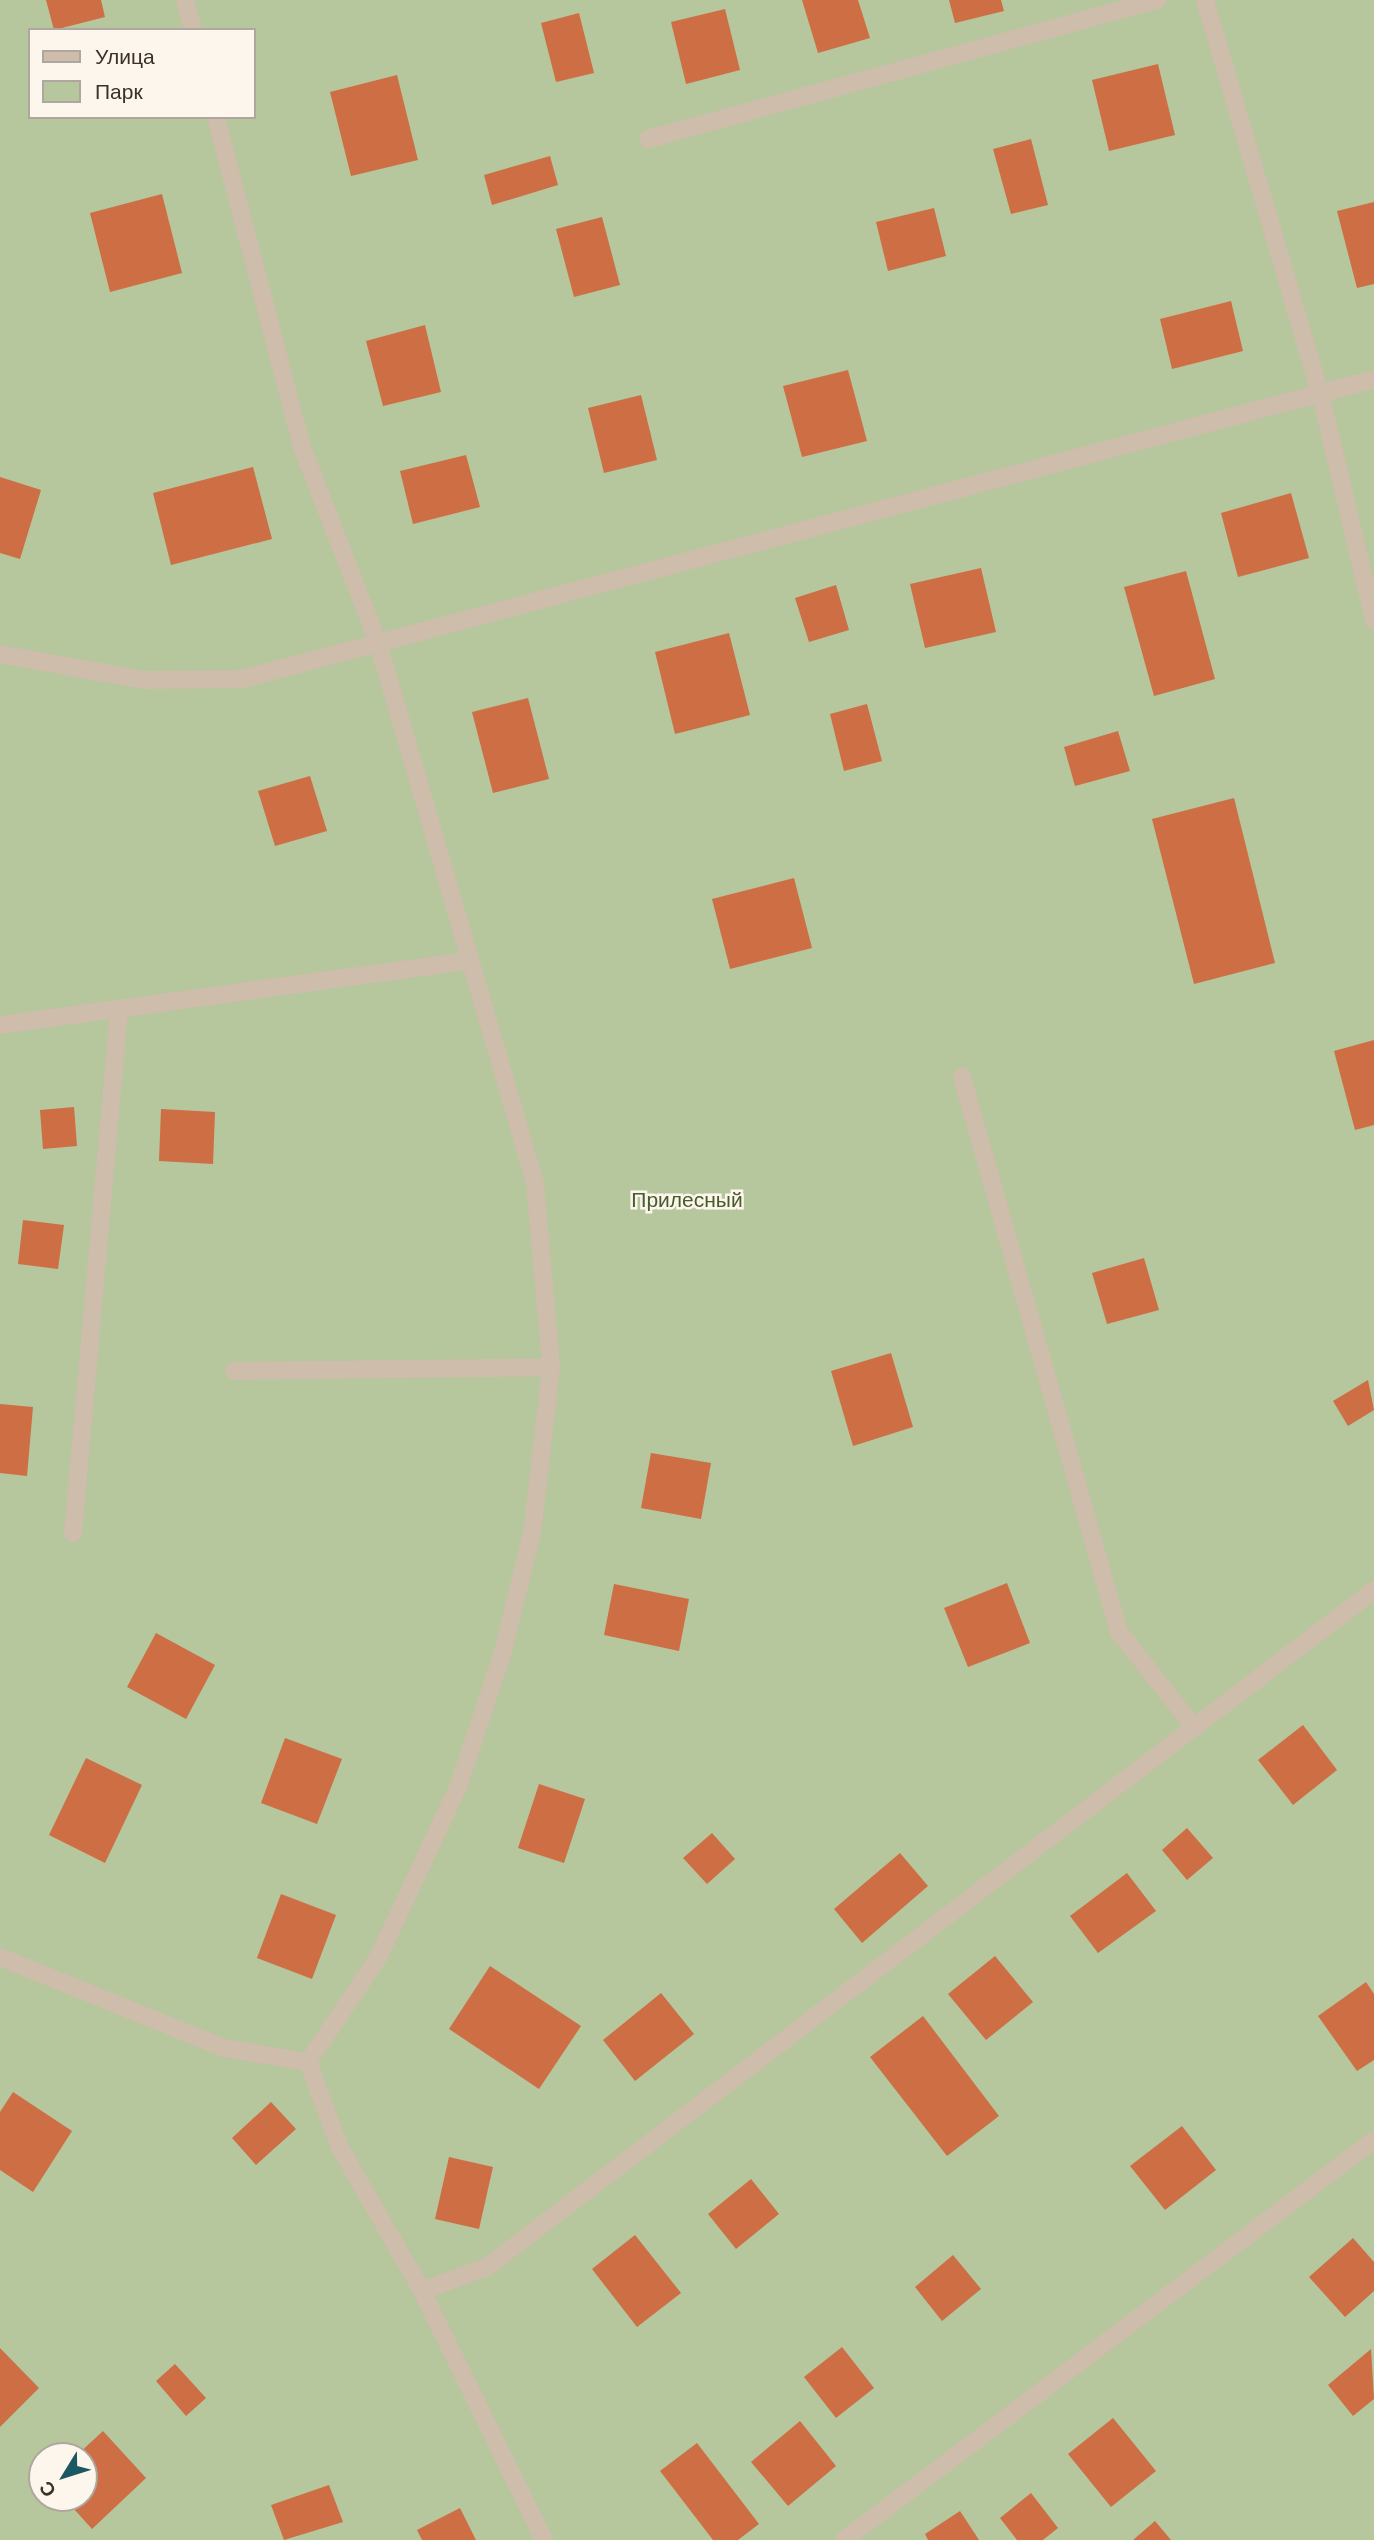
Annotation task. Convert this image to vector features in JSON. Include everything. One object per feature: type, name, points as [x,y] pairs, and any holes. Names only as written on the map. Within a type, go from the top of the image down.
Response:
[{"type":"street","points":[[185,0],[192,28]]},
{"type":"street","points":[[648,139],[1157,0]]},
{"type":"street","points":[[1205,0],[1320,392],[1374,621]]},
{"type":"street","points":[[217,119],[302,447],[379,646],[467,961],[535,1183],[551,1367],[532,1533],[502,1655],[458,1785],[379,1956],[308,2062]]},
{"type":"street","points":[[0,654],[144,680],[242,679],[379,646],[1374,379]]},
{"type":"street","points":[[0,1025],[467,961]]},
{"type":"street","points":[[73,1533],[119,1010]]},
{"type":"street","points":[[962,1077],[1119,1632],[1194,1727]]},
{"type":"street","points":[[234,1371],[551,1367]]},
{"type":"street","points":[[422,2291],[487,2267],[1374,1590]]},
{"type":"street","points":[[0,1957],[223,2048],[308,2062]]},
{"type":"street","points":[[308,2062],[339,2147],[422,2291],[544,2540]]},
{"type":"street","points":[[844,2540],[1374,2140]]},
{"type":"green space","name":"Прилесный","points":[[0,0],[1374,0],[1374,2540],[0,2540]]},
{"type":"building","points":[[46,0],[101,0],[105,17],[53,28]]},
{"type":"building","points":[[802,0],[858,0],[870,38],[818,53]]},
{"type":"building","points":[[949,0],[1001,0],[1004,11],[955,23]]},
{"type":"building","points":[[725,9],[740,70],[686,84],[671,22]]},
{"type":"building","points":[[579,13],[594,73],[556,82],[541,23]]},
{"type":"building","points":[[1158,64],[1175,135],[1109,151],[1092,80]]},
{"type":"building","points":[[397,75],[418,160],[351,176],[330,92]]},
{"type":"building","points":[[1031,139],[1048,205],[1011,214],[993,149]]},
{"type":"building","points":[[550,156],[558,185],[492,205],[484,175]]},
{"type":"building","points":[[162,194],[182,273],[110,292],[90,213]]},
{"type":"building","points":[[1374,202],[1374,284],[1357,288],[1337,211]]},
{"type":"building","points":[[934,208],[946,256],[888,271],[876,222]]},
{"type":"building","points":[[602,217],[620,285],[574,297],[556,229]]},
{"type":"building","points":[[1231,301],[1243,351],[1172,369],[1160,319]]},
{"type":"building","points":[[425,325],[441,392],[383,406],[366,341]]},
{"type":"building","points":[[848,370],[867,441],[802,457],[783,386]]},
{"type":"building","points":[[641,395],[657,460],[604,473],[588,408]]},
{"type":"building","points":[[466,455],[480,507],[413,524],[400,471]]},
{"type":"building","points":[[253,467],[272,539],[171,565],[153,493]]},
{"type":"building","points":[[0,477],[41,490],[20,559],[0,553]]},
{"type":"building","points":[[1291,493],[1309,558],[1238,577],[1221,513]]},
{"type":"building","points":[[981,568],[996,632],[925,648],[910,584]]},
{"type":"building","points":[[1186,571],[1215,679],[1154,696],[1124,587]]},
{"type":"building","points":[[836,585],[849,630],[809,642],[795,598]]},
{"type":"building","points":[[729,633],[750,715],[675,734],[655,652]]},
{"type":"building","points":[[528,698],[549,779],[493,793],[472,712]]},
{"type":"building","points":[[867,704],[882,761],[844,771],[830,714]]},
{"type":"building","points":[[1118,731],[1130,771],[1075,786],[1064,747]]},
{"type":"building","points":[[310,776],[327,831],[275,846],[258,791]]},
{"type":"building","points":[[1234,798],[1275,963],[1194,984],[1152,819]]},
{"type":"building","points":[[794,878],[812,948],[730,969],[712,899]]},
{"type":"building","points":[[1374,1040],[1374,1125],[1355,1130],[1334,1051]]},
{"type":"building","points":[[74,1107],[77,1146],[43,1149],[40,1110]]},
{"type":"building","points":[[161,1109],[215,1112],[213,1164],[159,1161]]},
{"type":"building","points":[[23,1220],[64,1225],[58,1269],[18,1264]]},
{"type":"building","points":[[1144,1258],[1159,1310],[1107,1324],[1092,1273]]},
{"type":"building","points":[[891,1353],[913,1427],[853,1446],[831,1371]]},
{"type":"building","points":[[1368,1380],[1374,1410],[1348,1426],[1333,1401]]},
{"type":"building","points":[[0,1404],[33,1407],[27,1476],[0,1473]]},
{"type":"building","points":[[651,1453],[711,1463],[701,1519],[641,1508]]},
{"type":"building","points":[[1007,1583],[1030,1643],[968,1667],[944,1608]]},
{"type":"building","points":[[614,1584],[689,1599],[679,1651],[604,1635]]},
{"type":"building","points":[[156,1633],[215,1665],[186,1719],[127,1687]]},
{"type":"building","points":[[1303,1725],[1337,1770],[1293,1805],[1258,1760]]},
{"type":"building","points":[[285,1738],[342,1759],[317,1824],[261,1803]]},
{"type":"building","points":[[86,1758],[142,1785],[105,1863],[49,1835]]},
{"type":"building","points":[[539,1784],[585,1799],[564,1863],[518,1848]]},
{"type":"building","points":[[1187,1828],[1213,1858],[1187,1880],[1162,1850]]},
{"type":"building","points":[[712,1833],[735,1859],[707,1884],[683,1858]]},
{"type":"building","points":[[900,1853],[928,1886],[862,1943],[834,1909]]},
{"type":"building","points":[[1127,1873],[1156,1911],[1098,1953],[1070,1916]]},
{"type":"building","points":[[281,1894],[336,1915],[312,1979],[257,1958]]},
{"type":"building","points":[[995,1956],[1033,2002],[986,2040],[948,1994]]},
{"type":"building","points":[[490,1966],[581,2026],[539,2089],[449,2029]]},
{"type":"building","points":[[1366,1982],[1374,1994],[1374,2060],[1357,2071],[1318,2016]]},
{"type":"building","points":[[661,1993],[694,2034],[635,2081],[603,2040]]},
{"type":"building","points":[[923,2016],[999,2116],[947,2156],[870,2057]]},
{"type":"building","points":[[13,2092],[72,2131],[33,2192],[0,2170],[0,2112]]},
{"type":"building","points":[[271,2102],[296,2129],[256,2165],[232,2138]]},
{"type":"building","points":[[1182,2126],[1216,2170],[1165,2210],[1130,2166]]},
{"type":"building","points":[[449,2157],[493,2167],[479,2229],[435,2219]]},
{"type":"building","points":[[751,2179],[779,2214],[736,2249],[708,2214]]},
{"type":"building","points":[[635,2235],[681,2293],[637,2327],[592,2269]]},
{"type":"building","points":[[1353,2238],[1374,2262],[1374,2291],[1345,2317],[1309,2277]]},
{"type":"building","points":[[953,2255],[981,2289],[942,2321],[915,2287]]},
{"type":"building","points":[[842,2347],[874,2388],[836,2418],[804,2377]]},
{"type":"building","points":[[0,2348],[39,2388],[0,2427]]},
{"type":"building","points":[[1371,2349],[1374,2399],[1353,2416],[1328,2385]]},
{"type":"building","points":[[175,2364],[206,2398],[186,2416],[156,2381]]},
{"type":"building","points":[[1113,2418],[1156,2471],[1111,2507],[1068,2454]]},
{"type":"building","points":[[800,2421],[836,2466],[788,2506],[751,2462]]},
{"type":"building","points":[[103,2431],[146,2478],[92,2529],[77,2512],[98,2512],[98,2442],[91,2442]]},
{"type":"building","points":[[697,2443],[759,2524],[738,2540],[713,2540],[660,2471]]},
{"type":"building","points":[[329,2485],[343,2522],[284,2540],[271,2505]]},
{"type":"building","points":[[1031,2493],[1058,2528],[1043,2540],[1017,2540],[1000,2518]]},
{"type":"building","points":[[460,2508],[476,2540],[422,2540],[417,2530]]},
{"type":"building","points":[[960,2511],[979,2540],[928,2540],[925,2534]]},
{"type":"building","points":[[1155,2521],[1171,2540],[1133,2540]]}]
